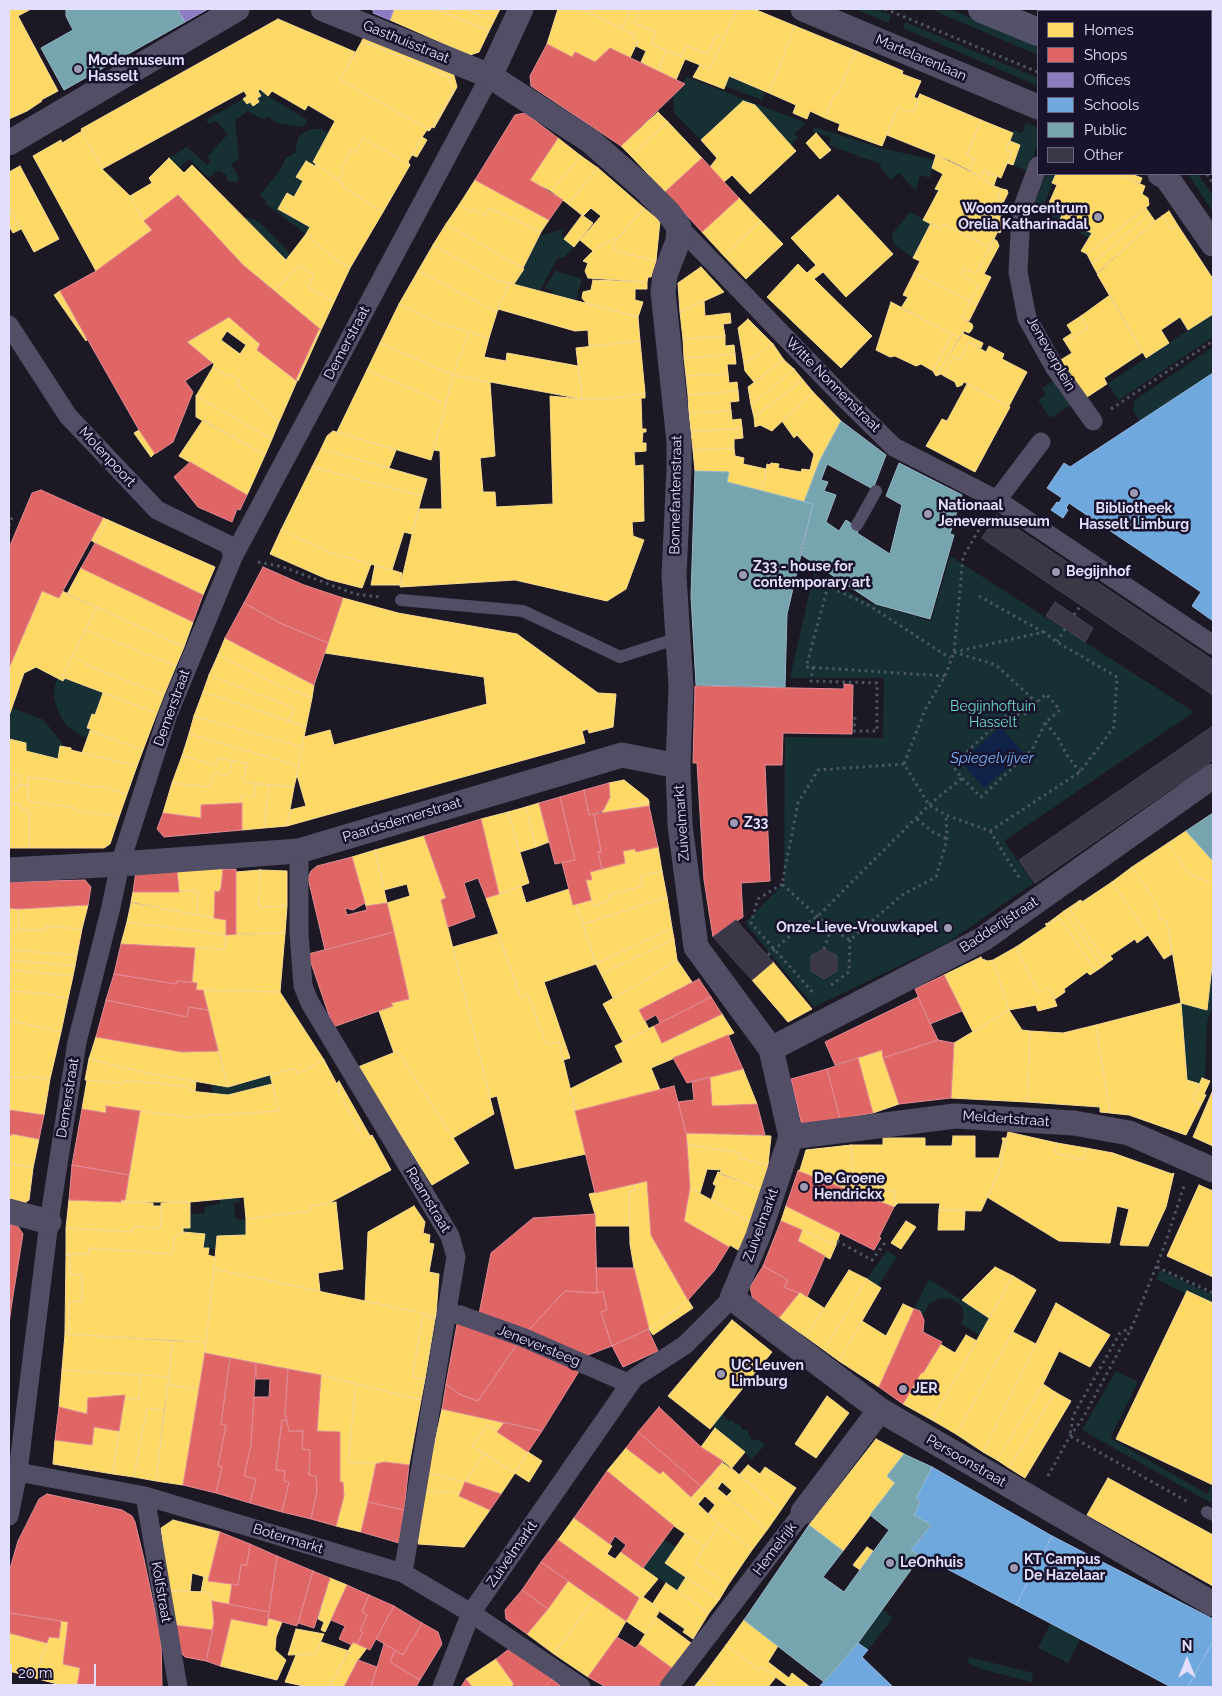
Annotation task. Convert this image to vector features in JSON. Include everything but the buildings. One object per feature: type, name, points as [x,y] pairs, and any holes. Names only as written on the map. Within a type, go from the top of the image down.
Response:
[{"type":"main road","points":[[982,9],[1037,32]]},
{"type":"street","points":[[9,144],[237,9]]},
{"type":"street","name":"Gasthuisstraat","points":[[323,9],[490,76]]},
{"type":"street","name":"Demerstraat","points":[[9,1516],[49,1222],[77,1042],[120,864],[168,714],[233,557],[490,76],[521,9]]},
{"type":"street","name":"Martelarenlaan","points":[[803,9],[1037,107]]},
{"type":"street","name":"Witte Nonnenstraat","points":[[490,76],[589,140],[643,187],[668,212],[679,227],[841,394],[892,452],[997,500],[1213,646]]},
{"type":"street","name":"Jeneverplein","points":[[1037,169],[1021,212],[1018,272],[1027,318],[1055,368],[1093,421]]},
{"type":"street","points":[[1162,175],[1167,178],[1213,244]]},
{"type":"street","name":"Bonnefantenstraat","points":[[678,766],[681,686],[674,576],[679,442],[663,292],[665,275],[678,241],[679,227]]},
{"type":"street","name":"Molenpoort","points":[[9,326],[68,416],[157,510],[229,545],[233,557]]},
{"type":"street","points":[[997,500],[1041,442]]},
{"type":"street","name":"Paardsdemerstraat","points":[[9,870],[120,864],[299,850],[622,755],[678,766]]},
{"type":"street","name":"Zuivelmarkt","points":[[471,1614],[634,1378],[685,1345],[732,1298],[758,1236],[791,1137],[771,1049],[696,947],[680,825],[678,766]]},
{"type":"street","name":"Badderijstraat","points":[[771,1049],[983,938],[1213,776]]},
{"type":"street","name":"Raamstraat","points":[[299,850],[299,933],[303,986],[310,1003],[450,1236],[456,1257],[403,1573]]},
{"type":"street","name":"Meldertstraat","points":[[791,1137],[964,1116],[1074,1124],[1128,1133],[1203,1165]]},
{"type":"street","points":[[9,1211],[49,1222]]},
{"type":"street","name":"Persoonstraat","points":[[732,1298],[880,1410],[1213,1604]]},
{"type":"street","name":"Jeneversteeg","points":[[446,1313],[460,1315],[522,1337],[630,1384]]},
{"type":"street","name":"Hemelrijk","points":[[670,1687],[880,1410]]},
{"type":"street","name":"Botermarkt","points":[[14,1482],[145,1496],[403,1573],[471,1614]]},
{"type":"street","name":"Kolfstraat","points":[[145,1496],[178,1687]]},
{"type":"street","points":[[442,1687],[471,1614],[582,1687]]},
{"type":"lane","points":[[857,524],[876,491]]},
{"type":"lane","points":[[402,600],[523,611],[620,658],[678,638]]},
{"type":"path","points":[[885,9],[1037,72]]},
{"type":"path","points":[[1093,421],[1213,342]]},
{"type":"path","points":[[9,526],[13,514]]},
{"type":"path","points":[[904,764],[925,710],[945,676],[950,658],[954,652],[963,557],[985,519]]},
{"type":"path","points":[[233,557],[283,567],[355,594],[402,600]]},
{"type":"path","points":[[945,676],[806,667],[828,586],[870,606],[950,658]]},
{"type":"path","points":[[979,596],[1044,632],[1057,642],[1117,677],[1114,727],[1080,772],[990,831]]},
{"type":"path","points":[[1074,615],[1081,605]]},
{"type":"path","points":[[1057,642],[1065,629]]},
{"type":"path","points":[[954,652],[1044,632]]},
{"type":"path","points":[[954,652],[996,665],[1037,703]]},
{"type":"path","points":[[813,668],[811,681],[877,683],[877,731],[854,731],[855,717]]},
{"type":"path","points":[[1046,694],[1060,710],[1046,723],[1032,750],[981,797],[952,766],[1006,715],[1025,714],[1046,694]]},
{"type":"path","points":[[1046,723],[1057,736],[1066,754],[1080,772]]},
{"type":"path","points":[[904,764],[929,805],[946,815],[990,831],[1022,884]]},
{"type":"path","points":[[821,991],[814,996],[751,923],[758,899],[782,884],[798,803],[818,770],[904,764]]},
{"type":"path","points":[[768,955],[798,929],[818,916],[929,805],[962,778]]},
{"type":"path","points":[[828,986],[849,972],[850,940],[902,895],[936,877],[947,840],[946,815]]},
{"type":"path","points":[[917,818],[933,832],[947,840]]},
{"type":"path","points":[[782,884],[831,929],[850,940]]},
{"type":"path","points":[[824,948],[831,929]]},
{"type":"path","points":[[1032,1499],[1083,1418],[1132,1327],[1157,1266],[1203,1165]]},
{"type":"path","points":[[837,1241],[872,1260],[885,1243]]},
{"type":"path","points":[[1157,1266],[1213,1293]]},
{"type":"path","points":[[1070,1436],[1073,1416],[1120,1333],[1132,1327]]},
{"type":"path","points":[[1070,1436],[1210,1513]]},
{"type":"green space","points":[[855,9],[876,9],[891,15],[889,23]]},
{"type":"green space","points":[[930,9],[950,9],[1037,46],[1037,55]]},
{"type":"green space","points":[[905,22],[1037,78],[1037,86],[903,28]]},
{"type":"green space","points":[[729,76],[765,92],[762,100],[725,86]]},
{"type":"green space","points":[[687,77],[806,123],[794,134],[798,138],[791,145],[755,105],[743,101],[701,140],[674,113],[673,96],[685,85],[682,83]]},
{"type":"green space","points":[[260,89],[307,121],[304,126],[299,127],[277,123],[268,117],[262,119],[248,111],[235,120],[239,159],[231,164],[239,178],[237,182],[228,182],[226,175],[220,171],[208,177],[189,159],[179,168],[169,158],[187,147],[207,165],[211,161],[207,157],[228,134],[216,121],[209,124],[206,120],[243,99],[246,104],[250,102],[253,106],[259,102],[257,98],[261,96],[258,91]]},
{"type":"green space","points":[[1026,123],[1037,128],[1037,146],[1027,171],[1013,165],[1020,146],[1010,141],[1014,130],[1022,133]]},
{"type":"green space","points":[[814,127],[881,148],[935,160],[930,178],[920,175],[916,191],[899,173],[891,180],[880,167],[882,164],[829,145],[831,138],[812,131]]},
{"type":"green space","points":[[312,129],[320,129],[329,133],[313,161],[316,164],[315,166],[306,161],[297,177],[303,181],[294,197],[279,209],[310,227],[306,234],[265,203],[265,200],[260,195],[279,172],[286,158],[295,153],[298,138]]},
{"type":"green space","points":[[1046,175],[1056,175],[1042,211],[1033,206]]},
{"type":"green space","points":[[1189,175],[1199,175],[1213,196],[1213,212]]},
{"type":"green space","points":[[1055,211],[1063,214],[1080,228],[1092,233],[1089,238],[1052,217]]},
{"type":"green space","points":[[910,212],[931,223],[913,258],[894,244],[892,234]]},
{"type":"green space","points":[[244,218],[251,218],[259,222],[291,254],[286,260]]},
{"type":"green space","points":[[564,229],[561,234],[574,247],[563,258],[558,257],[540,291],[514,284],[524,269],[539,236]]},
{"type":"green space","points":[[555,271],[582,279],[576,300],[552,294],[553,291],[545,288]]},
{"type":"green space","points":[[1213,314],[1213,337],[1119,400],[1107,384]]},
{"type":"green space","points":[[1213,347],[1213,373],[1140,421],[1133,411],[1135,400]]},
{"type":"green space","points":[[1056,379],[1073,404],[1050,418],[1038,400],[1046,395],[1042,388]]},
{"type":"green space","name":"Begijnhoftuin Hasselt","points":[[950,556],[1194,712],[1004,841],[1034,883],[947,943],[814,1007],[745,923],[784,883],[785,737],[883,738],[884,678],[790,678],[814,573],[870,603],[931,621]]},
{"type":"green space","points":[[58,678],[65,678],[103,693],[95,715],[91,714],[87,727],[91,729],[87,738],[68,727],[61,717],[54,696]]},
{"type":"green space","points":[[11,708],[42,719],[47,724],[64,746],[60,746],[58,759],[26,751],[26,743],[9,739]]},
{"type":"green space","points":[[1213,957],[1213,1006],[1207,1022],[1205,1079],[1202,1078],[1200,1084],[1187,1080],[1181,1003],[1207,1009]]},
{"type":"green space","points":[[270,1075],[272,1084],[228,1095],[212,1094],[212,1084],[228,1087]]},
{"type":"green space","points":[[239,1198],[240,1202],[234,1203],[235,1217],[240,1220],[246,1219],[246,1235],[217,1236],[215,1249],[203,1248],[204,1234],[183,1232],[183,1228],[190,1228],[190,1214],[204,1214],[205,1206],[220,1204],[220,1199]]},
{"type":"green space","points":[[887,1250],[897,1257],[878,1286],[867,1279]]},
{"type":"green space","points":[[1160,1270],[1213,1295],[1213,1308],[1156,1279]]},
{"type":"green space","points":[[929,1279],[989,1318],[980,1335],[961,1324],[964,1317],[962,1306],[951,1299],[940,1298],[929,1304],[922,1316],[919,1311],[914,1309]]},
{"type":"green space","points":[[1116,1371],[1138,1382],[1110,1438],[1207,1494],[1213,1482],[1213,1504],[1082,1430]]},
{"type":"green space","points":[[724,1411],[726,1419],[729,1421],[733,1420],[734,1423],[740,1425],[742,1430],[747,1430],[752,1441],[757,1439],[764,1443],[764,1446],[752,1459],[713,1426]]},
{"type":"green space","points":[[664,1539],[676,1547],[686,1577],[677,1591],[643,1567]]},
{"type":"green space","points":[[882,1609],[893,1618],[868,1650],[858,1643]]},
{"type":"green space","points":[[1051,1623],[1080,1639],[1068,1663],[1038,1648]]},
{"type":"green space","points":[[969,1657],[1033,1673],[1032,1682],[981,1669],[968,1663]]},
{"type":"water","name":"Spiegelvijver","points":[[1000,727],[1024,753],[984,788],[961,762]]},
{"type":"place","name":"Modemuseum Hasselt","points":[[78,69]]},
{"type":"place","name":"Woonzorgcentrum Orelia Katharinadal","points":[[1098,217]]},
{"type":"place","name":"Bibliotheek Hasselt Limburg","points":[[1134,493]]},
{"type":"place","name":"Nationaal Jenevermuseum","points":[[928,514]]},
{"type":"place","name":"Begijnhof","points":[[1056,572]]},
{"type":"place","name":"Z33 - house for contemporary art","points":[[743,575]]},
{"type":"place","name":"Z33","points":[[734,823]]},
{"type":"place","name":"Onze-Lieve-Vrouwkapel","points":[[948,928]]},
{"type":"place","name":"De Groene Hendrickx","points":[[804,1187]]},
{"type":"place","name":"UC Leuven Limburg","points":[[721,1374]]},
{"type":"place","name":"JER","points":[[903,1389]]},
{"type":"place","name":"LeOnhuis","points":[[890,1563]]},
{"type":"place","name":"KT Campus De Hazelaar","points":[[1014,1568]]}]
